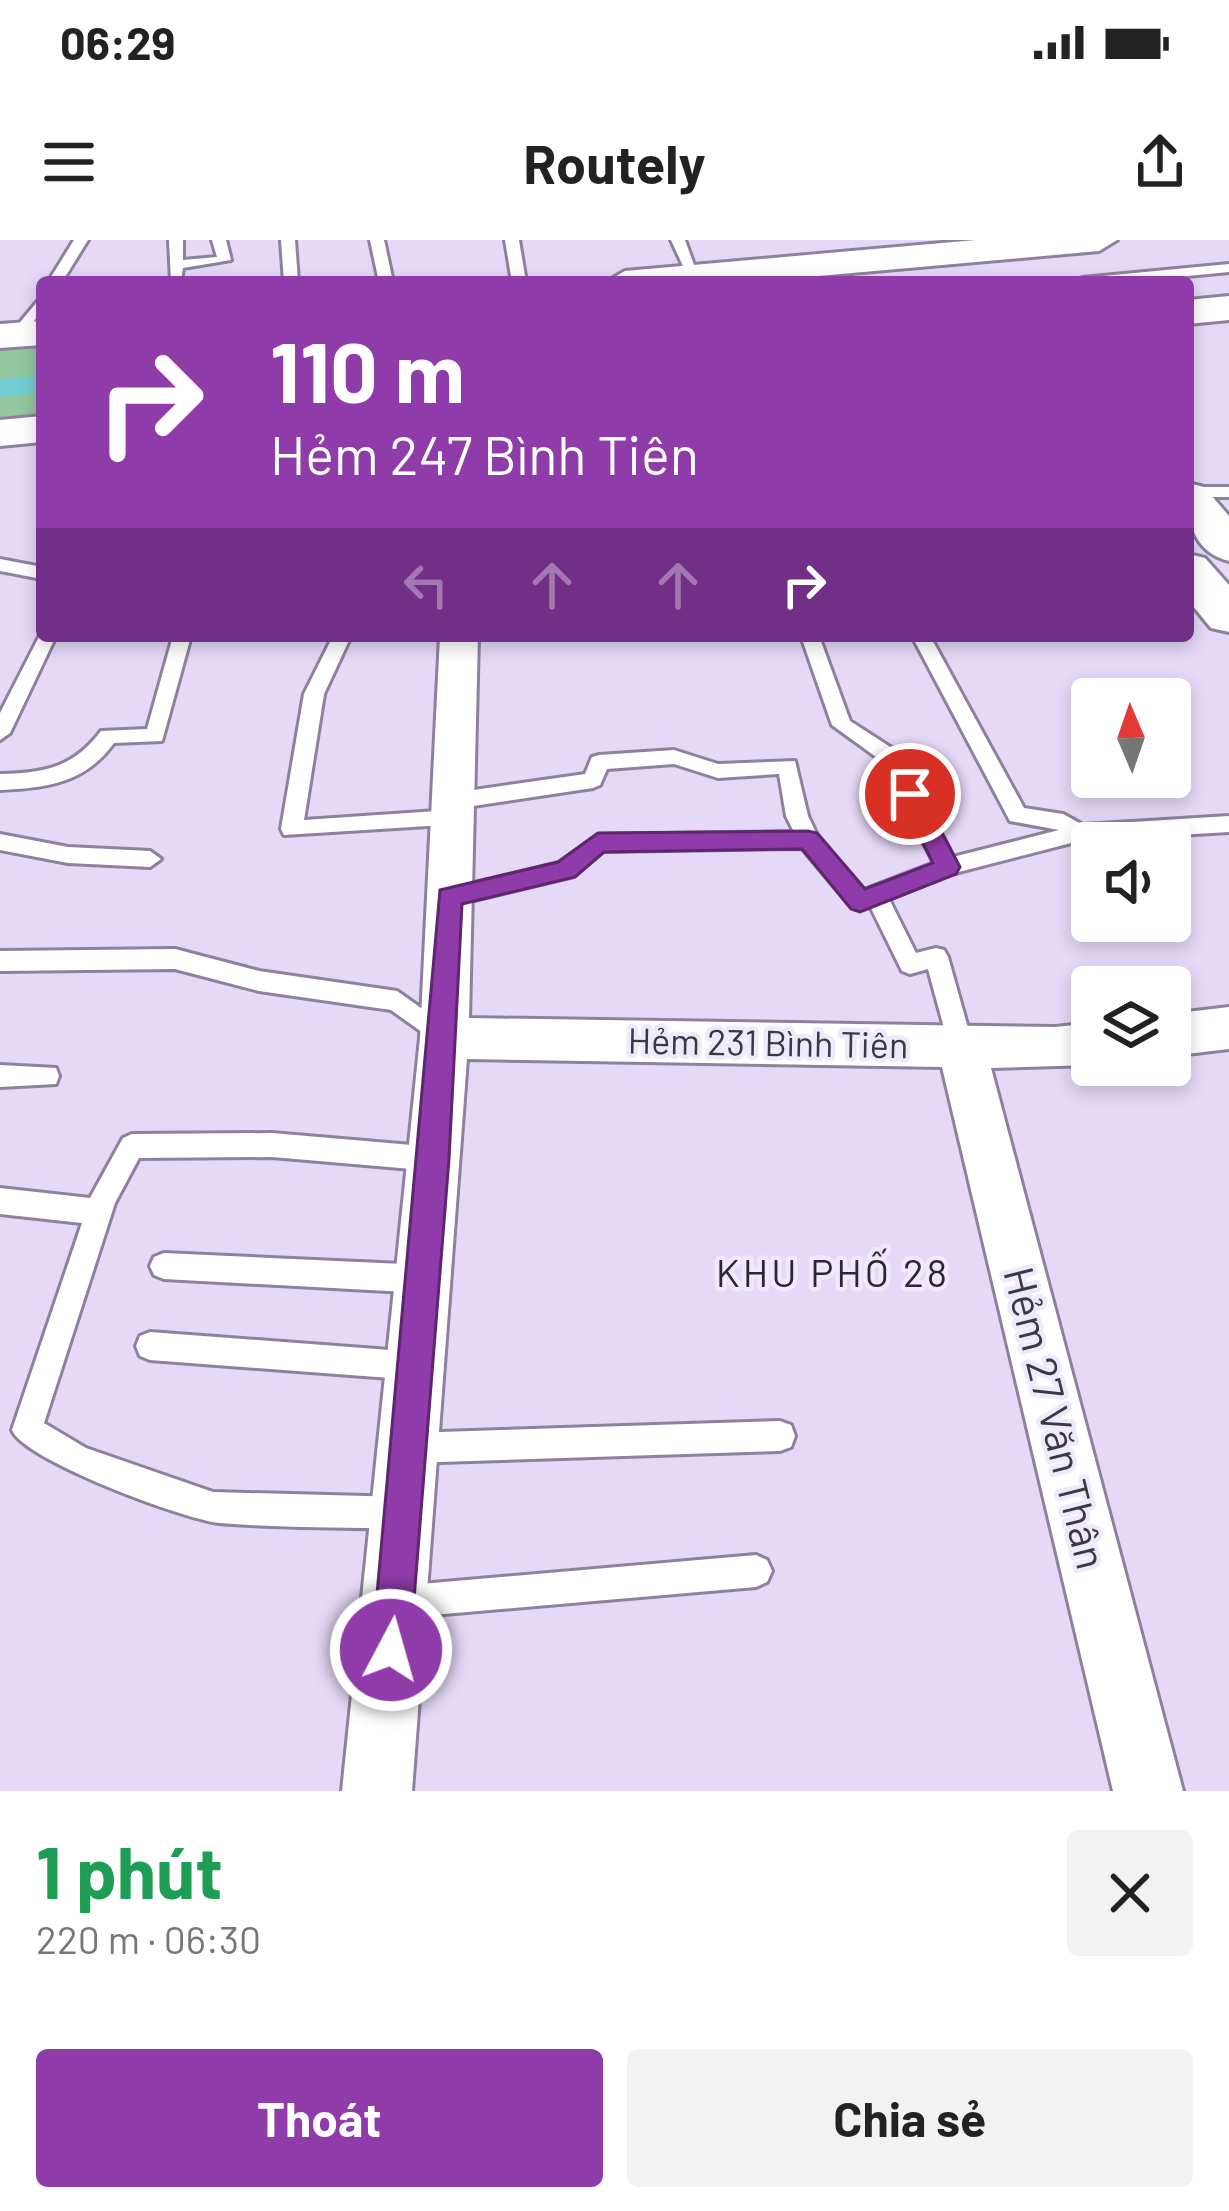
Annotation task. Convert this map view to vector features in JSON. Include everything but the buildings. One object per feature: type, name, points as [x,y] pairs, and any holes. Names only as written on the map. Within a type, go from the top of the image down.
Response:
[{"type":"street","points":[[694,276],[937,259],[994,245],[1099,240]]},
{"type":"street","points":[[994,245],[1021,276]]},
{"type":"street","points":[[1194,311],[1229,308]]},
{"type":"street","points":[[0,433],[36,429]]},
{"type":"street","points":[[1194,502],[1229,546]]},
{"type":"street","points":[[1194,566],[1229,571]]},
{"type":"street","points":[[1194,572],[1229,616]]},
{"type":"street","points":[[377,1791],[444,1038],[458,642]]},
{"type":"street","points":[[1191,1033],[1229,1028]]},
{"type":"street","name":"Hẻm 231 Bình Tiên","points":[[444,1038],[1071,1043]]},
{"type":"street","name":"Hẻm 27 Văn Thân","points":[[962,1046],[1148,1791]]},
{"type":"lane","points":[[59,276],[81,240]]},
{"type":"lane","points":[[176,240],[176,276]]},
{"type":"lane","points":[[176,265],[224,260],[220,240]]},
{"type":"lane","points":[[288,240],[291,276]]},
{"type":"lane","points":[[377,240],[385,276]]},
{"type":"lane","points":[[512,240],[518,276]]},
{"type":"lane","points":[[678,240],[694,276]]},
{"type":"lane","points":[[1145,276],[1229,268]]},
{"type":"lane","points":[[20,335],[36,310]]},
{"type":"lane","points":[[1194,495],[1229,492]]},
{"type":"lane","points":[[0,565],[36,572]]},
{"type":"lane","points":[[0,733],[44,642]]},
{"type":"lane","points":[[0,782],[64,775],[93,761],[108,736],[155,736],[180,642]]},
{"type":"lane","points":[[339,642],[314,694],[292,830],[453,809],[593,781],[599,762],[674,757],[718,771],[788,766],[797,816],[808,840],[860,902],[947,867],[1071,835]]},
{"type":"lane","points":[[812,642],[842,725],[891,757],[947,867]]},
{"type":"lane","points":[[924,642],[1017,815],[1071,828]]},
{"type":"lane","points":[[1191,826],[1229,824]]},
{"type":"lane","points":[[449,897],[566,870],[598,843],[808,840]]},
{"type":"lane","points":[[0,842],[68,855],[150,859]]},
{"type":"lane","points":[[877,897],[910,964],[936,957],[962,1046]]},
{"type":"lane","points":[[0,961],[175,959],[260,981],[398,1001],[444,1038]]},
{"type":"lane","points":[[0,1076],[47,1076]]},
{"type":"lane","points":[[404,1514],[213,1508],[78,1460],[27,1430],[99,1212],[132,1146],[272,1145],[435,1159]]},
{"type":"lane","points":[[0,1201],[99,1212]]},
{"type":"lane","points":[[164,1266],[425,1279]]},
{"type":"lane","points":[[150,1346],[418,1366]]},
{"type":"lane","points":[[410,1448],[780,1436]]},
{"type":"lane","points":[[396,1603],[756,1571]]},
{"type":"green space","points":[[36,344],[36,419],[0,422],[0,347]]},
{"type":"waterway","points":[[0,388],[36,385]]},
{"type":"district","name":"KHU PHỐ 28","points":[[833,1273]]},
{"type":"route","points":[[391,1650],[435,1159],[449,897],[566,870],[598,843],[808,840],[860,902],[947,867],[910,794]]}]
